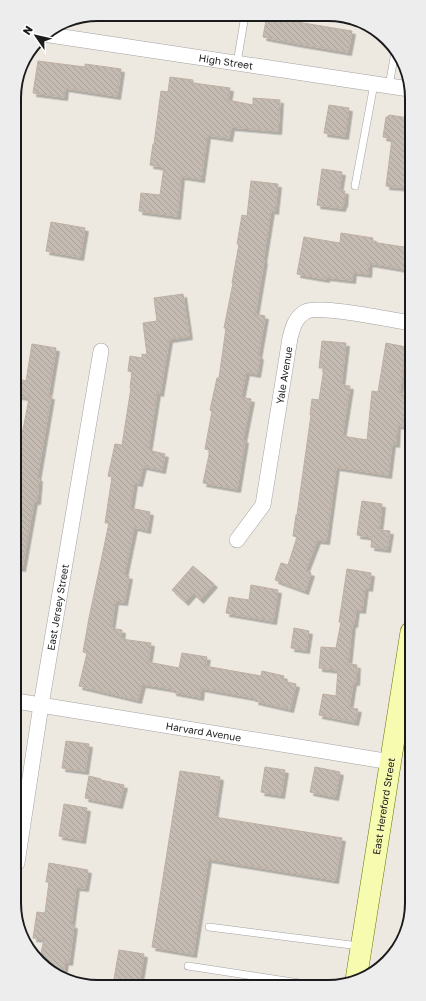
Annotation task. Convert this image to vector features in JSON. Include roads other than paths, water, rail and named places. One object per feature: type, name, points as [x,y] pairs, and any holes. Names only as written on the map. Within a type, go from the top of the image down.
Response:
[{"type":"street","name":"High Street","points":[[56,36],[404,88]]},
{"type":"street","name":"Yale Avenue","points":[[236,540],[264,504],[289,345],[295,322],[305,312],[316,310],[335,310],[405,322]]},
{"type":"street","name":"East Jersey Street","points":[[21,837],[41,705],[101,351]]},
{"type":"street","name":"East Hereford Street","points":[[357,974],[405,683]]},
{"type":"street","name":"Harvard Avenue","points":[[21,702],[391,762]]},
{"type":"lane","points":[[237,63],[244,21]]},
{"type":"lane","points":[[355,186],[382,85],[393,57]]},
{"type":"lane","points":[[209,927],[362,946]]},
{"type":"lane","points":[[188,966],[280,980]]}]
